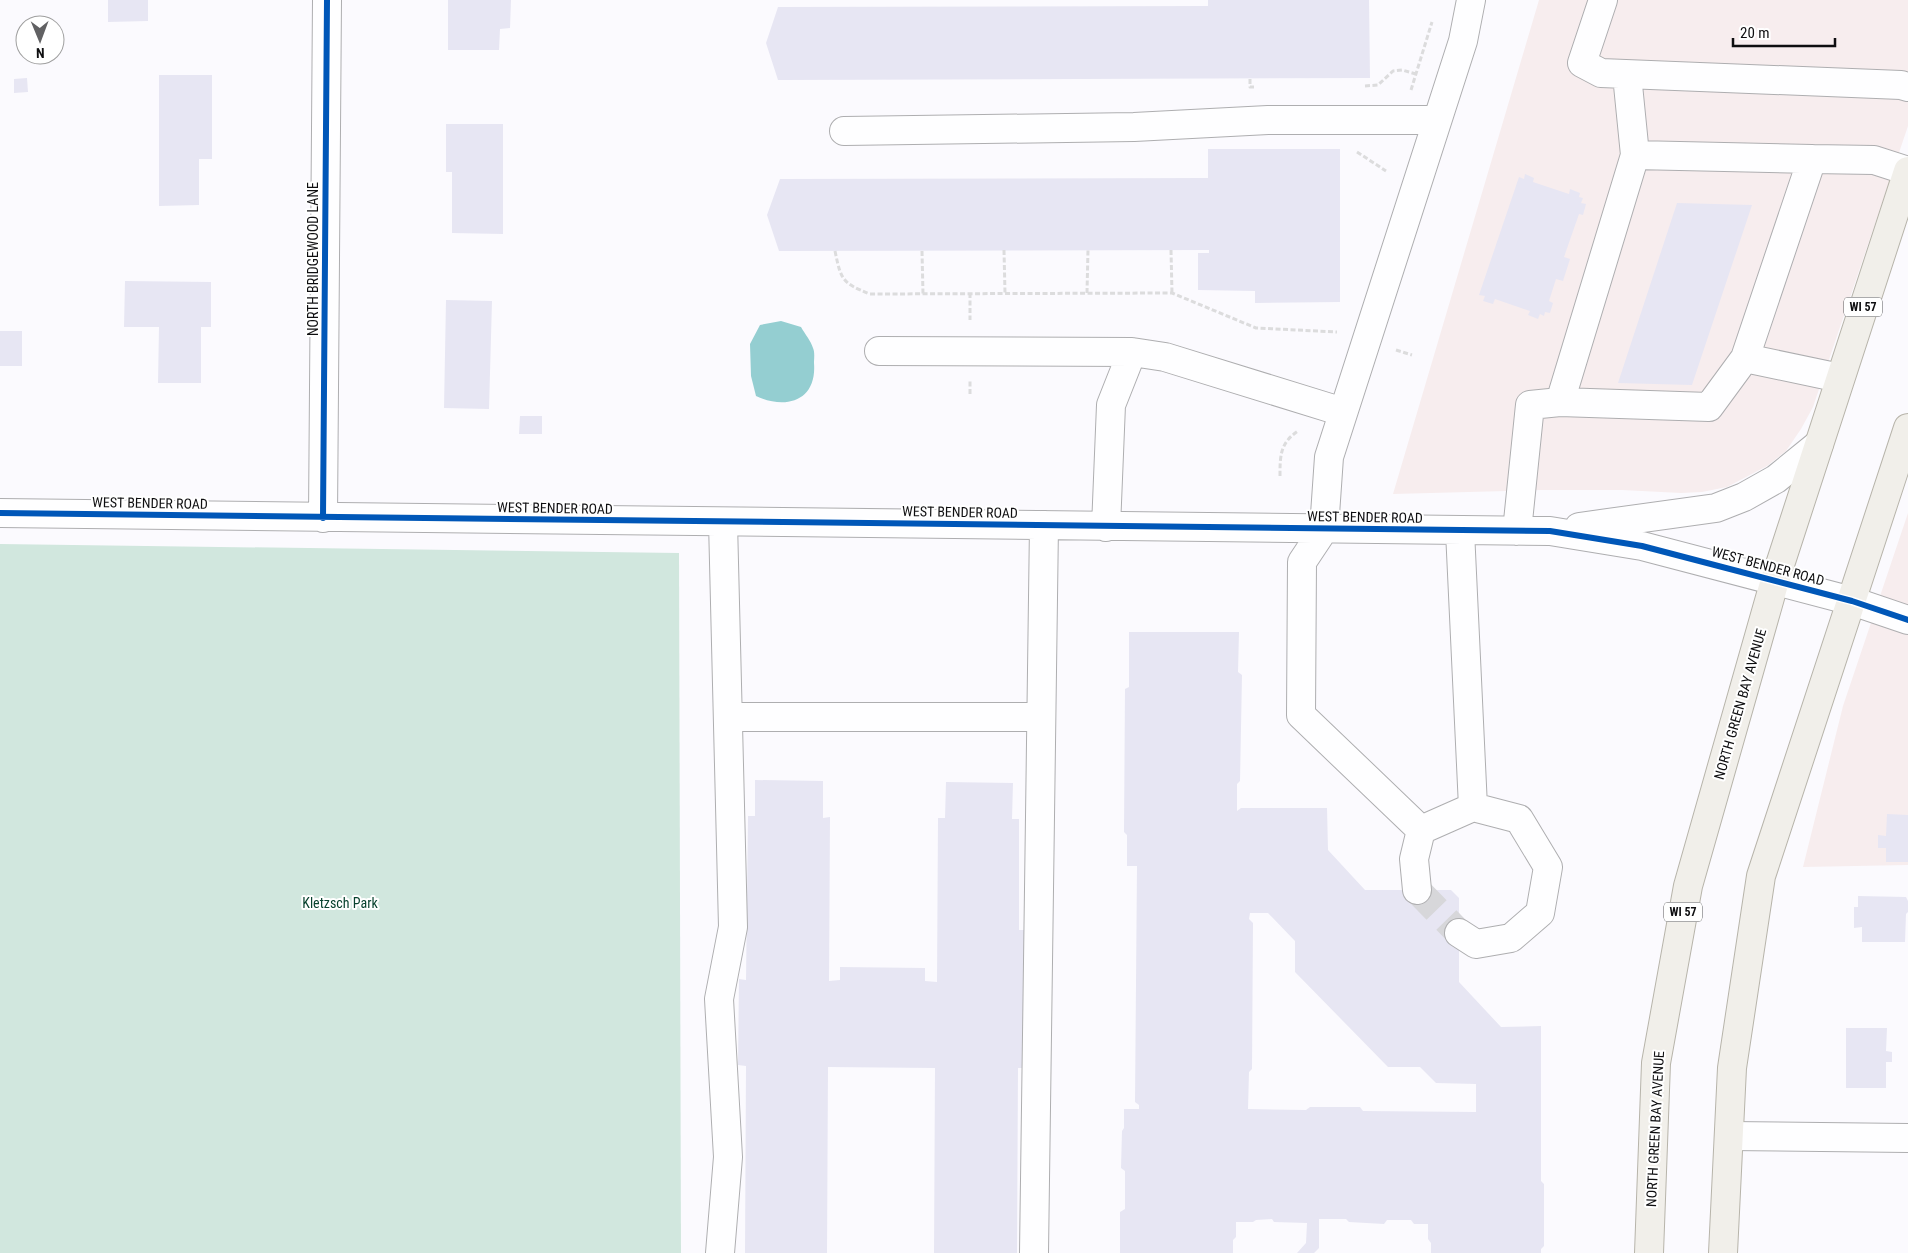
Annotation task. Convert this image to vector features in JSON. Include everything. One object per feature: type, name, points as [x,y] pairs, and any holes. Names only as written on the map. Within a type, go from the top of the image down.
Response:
[{"type":"main road","name":"NORTH GREEN BAY AVENUE","points":[[1649,1253],[1656,1063],[1686,895],[1775,580],[1908,171]]},
{"type":"main road","points":[[1723,1253],[1732,1068],[1761,876],[1908,428]]},
{"type":"street","name":"NORTH BRIDGEWOOD LANE","points":[[324,518],[328,0]]},
{"type":"street","points":[[1421,830],[1301,715],[1302,562],[1324,529],[1329,457],[1463,41],[1472,0]]},
{"type":"street","points":[[1603,0],[1582,64],[1600,73],[1901,85],[1908,87]]},
{"type":"street","points":[[1560,402],[1635,155],[1628,74]]},
{"type":"street","points":[[844,131],[1134,127],[1268,120],[1437,120]]},
{"type":"street","points":[[1635,155],[1874,160],[1908,171]]},
{"type":"street","points":[[1517,531],[1530,405],[1560,402],[1709,407],[1745,358],[1812,158]]},
{"type":"street","points":[[878,351],[1132,352],[1165,357],[1343,412]]},
{"type":"street","points":[[1106,527],[1111,405],[1132,352]]},
{"type":"street","points":[[1745,358],[1840,378]]},
{"type":"street","points":[[1550,531],[1716,508],[1744,497],[1776,479],[1819,444]]},
{"type":"street","name":"WEST BENDER ROAD","points":[[0,513],[1550,531],[1642,546],[1852,601],[1908,620]]},
{"type":"street","points":[[720,1253],[728,1157],[719,999],[733,927],[723,522]]},
{"type":"street","points":[[1034,1253],[1044,525]]},
{"type":"street","points":[[1460,531],[1473,807]]},
{"type":"street","points":[[728,717],[1041,717]]},
{"type":"street","points":[[1421,830],[1473,807],[1519,819],[1548,867],[1540,913],[1511,938],[1476,944],[1459,933]]},
{"type":"street","points":[[1417,890],[1414,859],[1421,830]]},
{"type":"street","points":[[1729,1136],[1908,1138]]},
{"type":"path","points":[[1409,97],[1434,18]]},
{"type":"path","points":[[1360,87],[1378,85],[1393,71],[1402,70],[1416,74]]},
{"type":"path","points":[[1250,79],[1250,87],[1260,87]]},
{"type":"path","points":[[922,250],[923,294]]},
{"type":"path","points":[[1004,250],[1005,293]]},
{"type":"path","points":[[1087,293],[1088,250]]},
{"type":"path","points":[[1171,250],[1172,293]]},
{"type":"path","points":[[835,251],[840,273],[850,286],[870,294],[1172,293],[1256,328],[1289,331],[1335,331]]},
{"type":"path","points":[[1280,476],[1280,455],[1282,450],[1293,434],[1299,430]]},
{"type":"shaded area","points":[[1539,0],[1908,0],[1908,126],[1813,407],[1786,451],[1767,466],[1727,487],[1702,492],[1681,493],[1622,490],[1542,490],[1393,494]]},
{"type":"shaded area","points":[[1908,513],[1908,865],[1803,867],[1843,706]]},
{"type":"green space","name":"Kletzsch Park","points":[[0,544],[679,553],[681,1253],[0,1253]]},
{"type":"water","points":[[781,321],[801,327],[814,351],[814,376],[810,386],[805,394],[788,402],[767,400],[756,396],[751,376],[750,344],[760,325]]},
{"type":"building","points":[[108,0],[148,0],[148,21],[108,22]]},
{"type":"building","points":[[448,0],[511,0],[510,28],[500,29],[499,50],[448,50]]},
{"type":"building","points":[[1208,0],[1369,0],[1370,78],[778,80],[766,43],[778,7],[1208,6]]},
{"type":"building","points":[[159,75],[212,75],[212,159],[199,159],[199,205],[159,206]]},
{"type":"building","points":[[27,78],[28,92],[14,93],[14,79]]},
{"type":"building","points":[[446,124],[503,124],[503,234],[452,233],[452,172],[446,172]]},
{"type":"building","points":[[1208,149],[1340,149],[1340,302],[1255,303],[1255,291],[1198,290],[1198,253],[1209,253],[1209,250],[779,251],[767,215],[780,179],[1208,178]]},
{"type":"building","points":[[1525,174],[1534,178],[1533,182],[1569,194],[1570,189],[1580,193],[1579,197],[1583,198],[1581,203],[1586,204],[1583,215],[1579,214],[1564,257],[1570,259],[1563,281],[1556,279],[1549,301],[1553,303],[1550,313],[1545,312],[1544,316],[1540,314],[1538,319],[1528,315],[1530,311],[1495,299],[1493,304],[1483,301],[1485,296],[1479,295],[1519,177],[1524,179]]},
{"type":"building","points":[[1677,203],[1752,205],[1692,385],[1618,383]]},
{"type":"building","points":[[125,281],[211,282],[211,327],[201,327],[201,383],[158,383],[159,327],[124,327]]},
{"type":"building","points":[[446,300],[492,301],[489,409],[444,408]]},
{"type":"building","points":[[0,331],[22,331],[22,366],[0,366]]},
{"type":"building","points":[[520,416],[542,416],[542,434],[519,434]]},
{"type":"building","points":[[1129,632],[1239,632],[1238,672],[1242,675],[1240,781],[1237,784],[1237,811],[1241,808],[1327,808],[1328,850],[1365,890],[1451,890],[1459,898],[1459,982],[1501,1027],[1541,1026],[1541,1181],[1544,1184],[1544,1246],[1541,1249],[1541,1253],[1431,1253],[1431,1243],[1428,1239],[1428,1224],[1414,1224],[1411,1220],[1387,1220],[1384,1224],[1349,1222],[1346,1219],[1319,1219],[1319,1248],[1314,1253],[1297,1253],[1306,1243],[1307,1223],[1274,1222],[1272,1219],[1236,1222],[1233,1253],[1120,1253],[1120,1212],[1125,1209],[1125,1171],[1121,1168],[1124,1109],[1139,1109],[1139,1105],[1135,1102],[1137,866],[1127,866],[1127,835],[1124,832],[1125,689],[1129,687]],"holes":[[[1250,913],[1268,913],[1295,941],[1295,972],[1388,1067],[1420,1067],[1436,1083],[1476,1084],[1476,1112],[1363,1111],[1360,1107],[1310,1107],[1306,1110],[1248,1109],[1249,1072],[1252,1069],[1253,923],[1249,919]]]},
{"type":"building","points":[[755,780],[823,781],[823,818],[830,817],[829,981],[840,980],[840,967],[925,968],[925,981],[937,982],[938,818],[945,818],[946,782],[1013,783],[1012,819],[1019,819],[1019,930],[1027,930],[1026,1068],[1018,1068],[1017,1253],[934,1253],[935,1068],[828,1067],[827,1253],[745,1253],[746,1066],[738,1065],[739,979],[746,980],[748,816],[755,816]]},
{"type":"building","points":[[1887,814],[1908,815],[1908,862],[1886,862],[1886,848],[1878,848],[1878,835],[1886,836]]},
{"type":"building","points":[[1858,896],[1906,897],[1908,912],[1906,914],[1905,942],[1862,942],[1862,927],[1854,928],[1854,907],[1858,907]]},
{"type":"building","points":[[1846,1028],[1887,1028],[1886,1051],[1892,1052],[1892,1062],[1886,1062],[1886,1088],[1846,1088]]},
{"type":"tunnel","points":[[1417,890],[1459,933]]},
{"type":"cycle path","points":[[323,518],[327,0]]},
{"type":"cycle path","points":[[0,513],[1550,531],[1642,546],[1852,601],[1908,620]]}]
